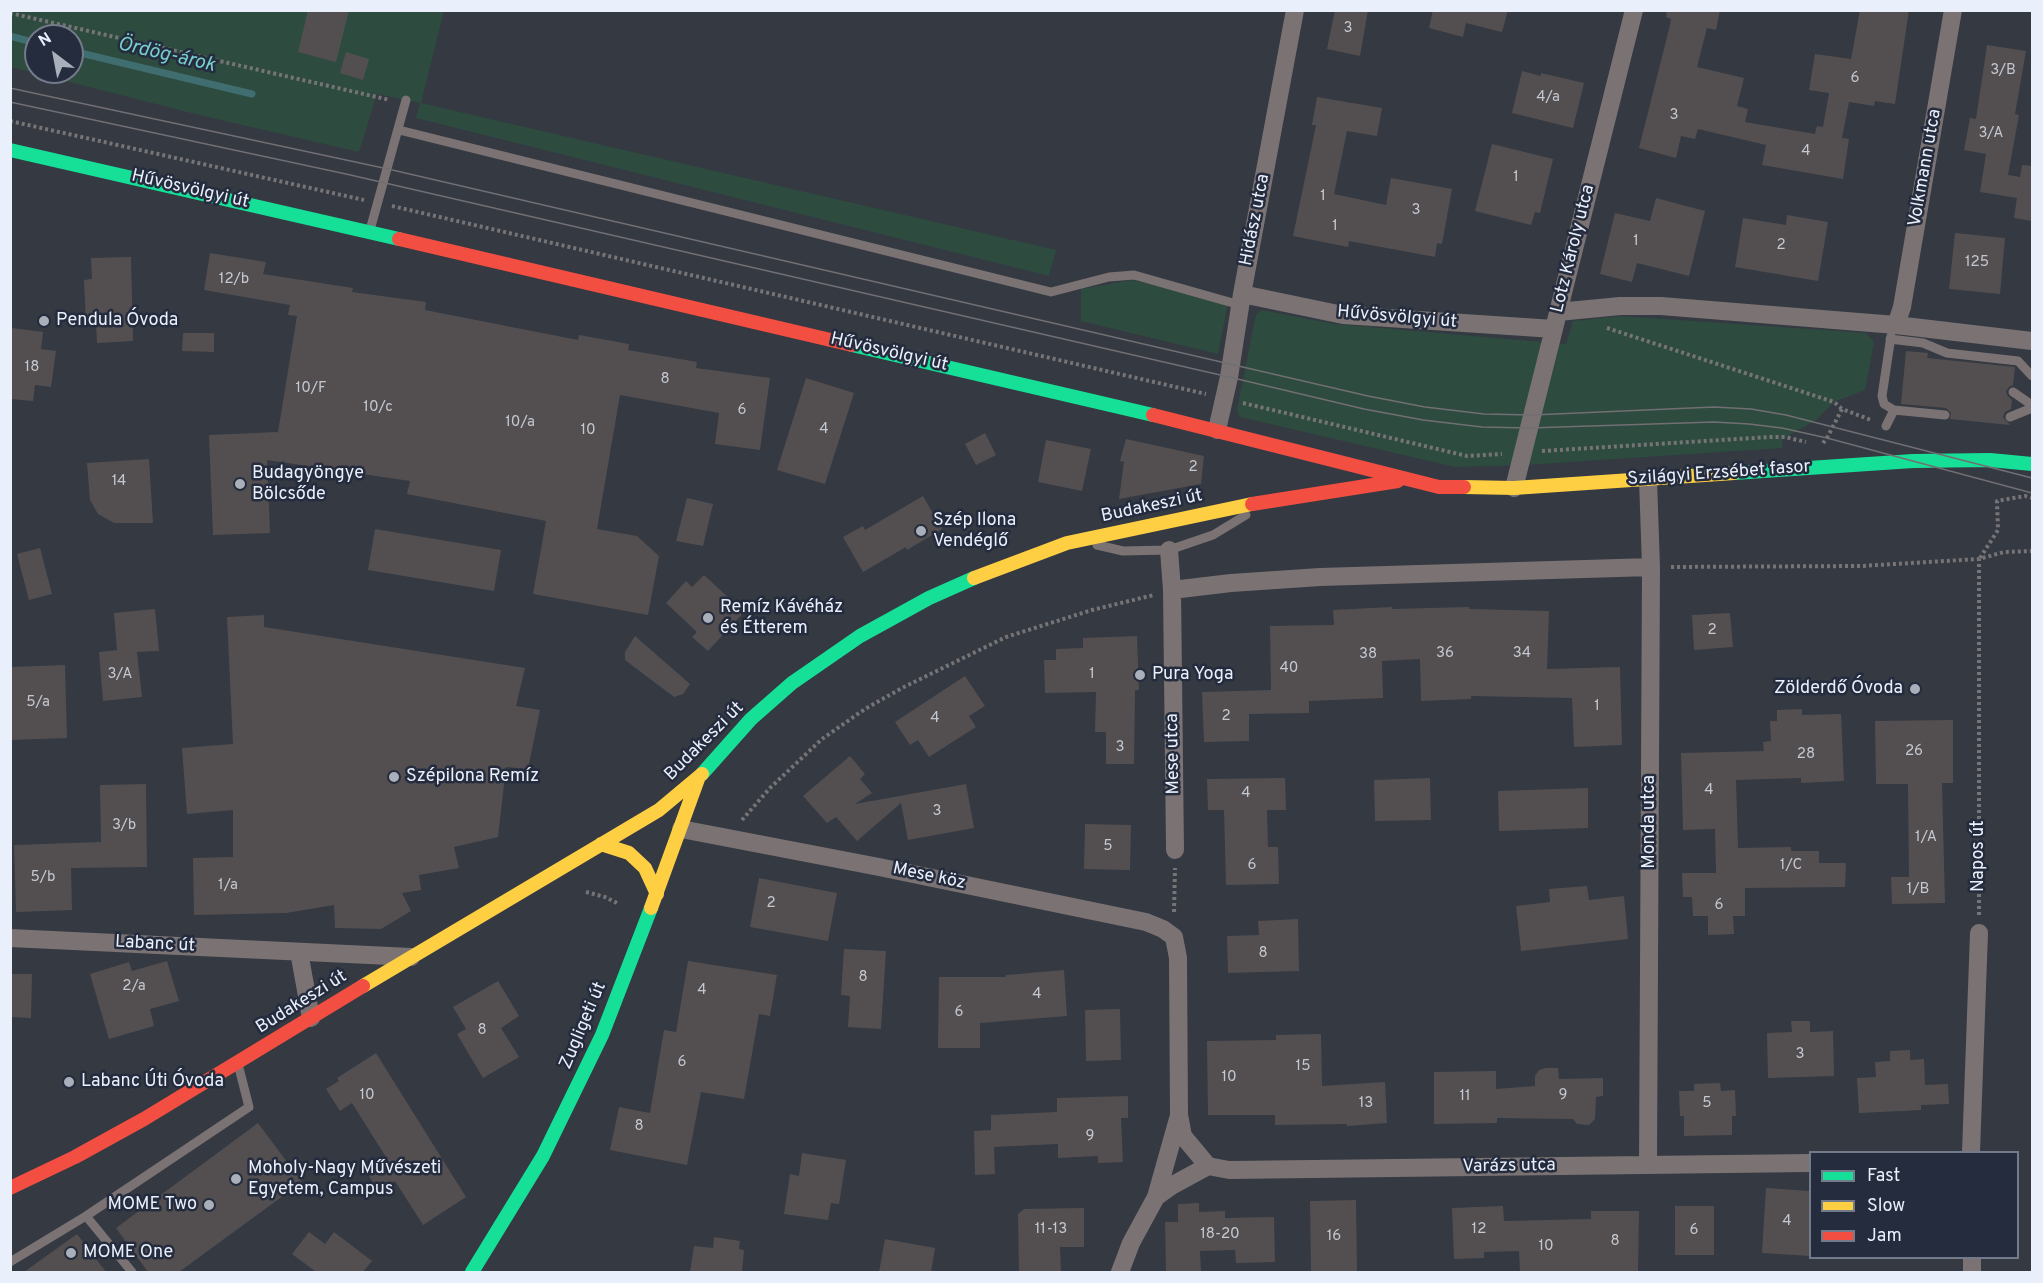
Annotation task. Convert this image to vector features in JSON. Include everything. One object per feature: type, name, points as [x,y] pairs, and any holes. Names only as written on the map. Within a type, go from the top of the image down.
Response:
[{"type":"main road","name":"Hűvösvölgyi út","points":[[10,150],[1217,430],[1407,479]]},
{"type":"main road","name":"Szilágyi Erzsébet fasor","points":[[1407,479],[1439,487],[1514,488],[1913,461],[1990,460],[2032,464]]},
{"type":"main road","name":"Budakeszi út","points":[[10,1188],[125,1130],[659,810],[698,779],[759,712],[819,663],[896,615],[961,584],[1032,555],[1081,541],[1267,501],[1407,479]]},
{"type":"main road","name":"Zugligeti út","points":[[472,1272],[543,1156],[602,1035],[657,894],[698,779]]},
{"type":"main road","points":[[601,844],[629,853],[645,868],[657,894]]},
{"type":"street","name":"Hidász utca","points":[[1217,430],[1295,10]]},
{"type":"street","name":"Lotz Károly utca","points":[[1514,488],[1634,10]]},
{"type":"street","name":"Volkmann utca","points":[[1893,332],[1902,307],[1953,10]]},
{"type":"street","name":"Hűvösvölgyi út","points":[[1241,300],[1343,315],[1556,320]]},
{"type":"street","points":[[1556,320],[1620,306],[1661,306],[1893,332],[2032,340]]},
{"type":"street","name":"Monda utca","points":[[1647,1165],[1651,567],[1648,479]]},
{"type":"street","name":"Mese utca","points":[[1169,550],[1172,590],[1176,850]]},
{"type":"street","points":[[1172,590],[1231,583],[1320,577],[1651,567]]},
{"type":"street","name":"Mese köz","points":[[681,829],[728,836],[1146,922],[1163,929],[1174,937]]},
{"type":"street","points":[[1971,1151],[1979,933]]},
{"type":"street","points":[[1156,1197],[1208,1166],[1183,1136],[1179,1115],[1178,958],[1174,937]]},
{"type":"street","name":"Labanc út","points":[[10,938],[411,957]]},
{"type":"street","points":[[299,952],[311,1018]]},
{"type":"street","points":[[1120,1272],[1131,1243],[1156,1197],[1179,1115]]},
{"type":"street","name":"Varázs utca","points":[[1208,1166],[1229,1170],[1809,1163]]},
{"type":"lane","points":[[370,232],[406,102]]},
{"type":"lane","name":"Hűvösvölgyi út","points":[[399,130],[1051,292],[1109,277],[1134,275],[1241,300]]},
{"type":"lane","points":[[1945,415],[1894,410],[1884,404],[1882,396],[1893,332],[1947,353],[2018,361],[2032,376]]},
{"type":"lane","points":[[2010,417],[2032,406],[2013,392]]},
{"type":"lane","points":[[1886,426],[1894,410]]},
{"type":"lane","points":[[1081,541],[1123,551],[1169,550],[1213,535],[1267,501]]},
{"type":"lane","points":[[10,1262],[87,1216],[249,1107],[238,1064]]},
{"type":"lane","points":[[87,1216],[132,1272]]},
{"type":"path","points":[[10,13],[406,102]]},
{"type":"path","points":[[10,121],[378,203],[1467,456],[1770,437],[1785,437],[1813,444],[1822,443],[1842,409]]},
{"type":"path","points":[[1602,327],[1834,402],[1842,409],[1886,426]]},
{"type":"path","points":[[1979,559],[1998,530],[1997,501],[2025,496],[2032,498]]},
{"type":"path","points":[[1651,567],[1861,566],[1979,559],[2004,552],[2032,551]]},
{"type":"path","name":"Napos út","points":[[1979,559],[1979,933]]},
{"type":"path","points":[[728,836],[770,788],[822,739],[865,709],[1006,638],[1092,610],[1172,590]]},
{"type":"path","points":[[1174,937],[1176,850]]},
{"type":"path","points":[[586,892],[619,904]]},
{"type":"green space","points":[[10,11],[444,11],[421,103],[1056,250],[1049,276],[416,118],[420,103],[377,94],[359,152],[191,113],[78,84],[84,84],[84,24],[24,24],[24,70],[11,67]]},
{"type":"green space","points":[[1132,280],[1228,303],[1218,354],[1081,321],[1081,289]]},
{"type":"green space","points":[[1262,310],[1334,324],[1566,344],[1573,321],[1621,316],[1866,333],[1874,342],[1865,390],[1834,402],[1816,420],[1783,439],[1782,448],[1525,465],[1455,467],[1240,417],[1237,410],[1256,314]]},
{"type":"building","points":[[308,10],[349,10],[336,62],[298,52]]},
{"type":"building","points":[[1335,10],[1368,10],[1360,56],[1327,49]]},
{"type":"building","points":[[1433,10],[1508,10],[1502,32],[1466,23],[1463,37],[1429,28]]},
{"type":"building","points":[[1667,10],[1720,10],[1716,30],[1707,28],[1697,67],[1744,78],[1737,106],[1748,109],[1745,122],[1815,134],[1817,126],[1823,127],[1829,93],[1809,90],[1815,54],[1851,59],[1860,10],[1909,10],[1895,104],[1875,101],[1874,106],[1849,102],[1842,138],[1849,139],[1843,179],[1762,165],[1766,145],[1698,129],[1695,139],[1681,136],[1676,158],[1639,148],[1669,29],[1671,19],[1666,17]]},
{"type":"building","points":[[1987,45],[2026,51],[2015,114],[2019,115],[2008,175],[2020,177],[2022,165],[2032,166],[2032,221],[2014,218],[2017,198],[1980,192],[1986,154],[1964,150],[1970,118],[1976,119]]},
{"type":"building","points":[[346,52],[369,59],[363,80],[340,73]]},
{"type":"building","points":[[1522,71],[1584,83],[1573,128],[1512,113]]},
{"type":"building","points":[[1317,97],[1382,108],[1377,136],[1347,131],[1334,194],[1386,205],[1391,178],[1452,189],[1442,244],[1437,243],[1435,257],[1349,241],[1348,247],[1293,236],[1316,125],[1312,125]]},
{"type":"building","points":[[1492,144],[1553,159],[1540,213],[1535,212],[1531,225],[1475,211]]},
{"type":"building","points":[[1656,198],[1705,211],[1689,276],[1637,263],[1632,282],[1600,274],[1615,213],[1650,221]]},
{"type":"building","points":[[1787,215],[1828,222],[1818,281],[1735,267],[1743,218],[1786,225]]},
{"type":"building","points":[[1955,233],[2005,238],[2000,294],[1949,289]]},
{"type":"building","points":[[210,253],[266,262],[263,274],[353,288],[352,292],[426,302],[425,310],[578,340],[579,335],[629,344],[628,350],[697,362],[696,368],[770,378],[760,450],[715,444],[719,413],[620,395],[597,529],[637,536],[659,556],[648,615],[533,594],[546,521],[407,494],[410,481],[267,460],[270,533],[213,535],[209,435],[278,432],[297,316],[288,315],[290,305],[204,290]]},
{"type":"building","points":[[131,257],[133,341],[97,343],[96,325],[86,325],[84,280],[92,279],[91,258]]},
{"type":"building","points":[[12,328],[43,332],[41,349],[56,351],[51,387],[35,385],[33,401],[10,399]]},
{"type":"building","points":[[183,333],[214,333],[214,352],[182,351]]},
{"type":"building","points":[[1906,351],[1928,353],[1927,358],[2015,367],[2013,385],[2006,391],[2012,400],[2011,409],[2005,412],[2003,417],[2010,425],[1950,419],[1951,413],[1946,408],[1901,404]]},
{"type":"building","points":[[806,378],[854,393],[825,484],[777,470]]},
{"type":"building","points":[[985,433],[996,455],[976,465],[965,444]]},
{"type":"building","points":[[1126,439],[1204,456],[1201,484],[1119,499],[1124,462],[1120,461]]},
{"type":"building","points":[[1046,440],[1091,449],[1082,491],[1038,482]]},
{"type":"building","points":[[149,459],[153,523],[114,523],[98,514],[90,500],[87,463]]},
{"type":"building","points":[[923,496],[942,529],[863,572],[843,537],[863,526],[865,530]]},
{"type":"building","points":[[687,498],[713,504],[703,546],[676,541]]},
{"type":"building","points":[[375,529],[501,550],[494,591],[368,570]]},
{"type":"building","points":[[40,548],[52,594],[29,600],[17,554]]},
{"type":"building","points":[[704,575],[744,612],[708,651],[692,637],[697,632],[666,603],[686,581],[692,587]]},
{"type":"building","points":[[1392,607],[1392,609],[1469,607],[1469,609],[1549,611],[1547,669],[1620,667],[1622,745],[1574,747],[1572,698],[1471,696],[1471,699],[1421,701],[1420,659],[1382,661],[1383,698],[1309,701],[1309,713],[1249,714],[1249,741],[1204,742],[1202,692],[1271,690],[1270,626],[1334,625],[1333,610]]},
{"type":"building","points":[[155,609],[159,651],[137,652],[142,697],[103,701],[99,652],[117,650],[114,613]]},
{"type":"building","points":[[1730,613],[1733,647],[1694,650],[1692,615]]},
{"type":"building","name":"Szépilona Remíz","points":[[264,615],[264,627],[525,668],[516,706],[540,710],[528,769],[506,767],[498,837],[454,847],[459,868],[419,875],[421,890],[402,893],[411,911],[381,929],[335,928],[334,905],[286,913],[194,915],[193,858],[233,857],[233,810],[187,814],[182,748],[233,744],[227,617]]},
{"type":"building","points":[[635,636],[690,684],[683,694],[674,697],[625,660],[625,652]]},
{"type":"building","points":[[1137,636],[1139,690],[1135,690],[1134,764],[1106,764],[1106,732],[1095,732],[1096,692],[1045,693],[1044,660],[1056,660],[1056,649],[1083,648],[1083,638]]},
{"type":"building","points":[[65,665],[67,738],[10,740],[10,667]]},
{"type":"building","points":[[965,676],[985,706],[969,716],[976,727],[929,757],[918,740],[910,745],[895,722]]},
{"type":"building","points":[[1802,709],[1802,715],[1841,714],[1844,781],[1801,783],[1801,778],[1736,780],[1738,848],[1791,847],[1791,851],[1819,851],[1819,863],[1846,863],[1845,887],[1745,888],[1745,916],[1733,916],[1734,934],[1708,935],[1708,916],[1693,916],[1692,897],[1683,897],[1682,873],[1716,873],[1715,829],[1683,830],[1681,753],[1764,751],[1763,742],[1771,741],[1770,721],[1777,721],[1777,710]]},
{"type":"building","points":[[1953,720],[1953,783],[1942,783],[1945,903],[1892,904],[1891,877],[1909,877],[1908,784],[1876,784],[1875,721]]},
{"type":"building","points":[[850,756],[865,774],[860,779],[872,793],[855,804],[966,784],[974,828],[908,840],[901,803],[857,841],[836,817],[827,823],[803,796]]},
{"type":"building","points":[[1285,778],[1286,810],[1267,810],[1268,847],[1278,847],[1279,884],[1226,885],[1224,810],[1208,810],[1207,779]]},
{"type":"building","points":[[1430,778],[1431,820],[1375,821],[1374,780]]},
{"type":"building","points":[[146,784],[147,867],[71,868],[72,910],[16,912],[14,845],[101,842],[100,785]]},
{"type":"building","points":[[1588,788],[1588,828],[1499,831],[1498,791]]},
{"type":"building","points":[[1085,824],[1131,825],[1130,870],[1084,869]]},
{"type":"building","points":[[759,878],[837,893],[828,941],[750,927]]},
{"type":"building","points":[[1587,886],[1589,900],[1624,896],[1628,939],[1521,951],[1516,906],[1550,902],[1549,889]]},
{"type":"building","points":[[1298,919],[1299,971],[1228,973],[1227,936],[1259,935],[1258,921]]},
{"type":"building","points":[[844,949],[886,951],[881,1029],[848,1027],[850,996],[841,995]]},
{"type":"building","points":[[167,961],[179,1001],[150,1009],[154,1026],[109,1039],[90,974],[129,962],[132,971]]},
{"type":"building","points":[[688,961],[777,975],[770,1016],[759,1014],[744,1099],[701,1092],[687,1165],[610,1150],[619,1107],[650,1113],[664,1030],[676,1032]]},
{"type":"building","points":[[1064,970],[1067,1016],[980,1023],[980,1048],[938,1048],[939,977],[1006,977],[1006,975]]},
{"type":"building","points":[[10,974],[32,974],[31,1018],[10,1017]]},
{"type":"building","points":[[498,981],[519,1016],[501,1028],[519,1057],[483,1078],[457,1034],[466,1029],[453,1007]]},
{"type":"building","points":[[1120,1009],[1121,1060],[1086,1061],[1085,1010]]},
{"type":"building","points":[[1791,1021],[1810,1021],[1810,1032],[1833,1031],[1834,1076],[1768,1078],[1767,1033],[1792,1032]]},
{"type":"building","points":[[1321,1034],[1322,1086],[1385,1082],[1387,1123],[1347,1126],[1347,1124],[1275,1125],[1275,1115],[1208,1115],[1207,1041],[1276,1040],[1276,1035]]},
{"type":"building","points":[[1910,1050],[1910,1060],[1924,1059],[1925,1085],[1948,1084],[1949,1104],[1921,1105],[1921,1110],[1859,1113],[1857,1078],[1876,1077],[1875,1062],[1890,1061],[1890,1051]]},
{"type":"building","points":[[376,1053],[466,1197],[423,1225],[395,1181],[379,1192],[369,1176],[389,1162],[352,1103],[340,1111],[326,1089],[339,1081],[337,1078]]},
{"type":"building","points":[[1558,1068],[1559,1079],[1603,1078],[1603,1096],[1596,1097],[1595,1119],[1589,1125],[1577,1124],[1573,1119],[1497,1118],[1497,1123],[1434,1124],[1434,1072],[1496,1071],[1496,1089],[1535,1086],[1535,1076],[1539,1070]]},
{"type":"building","points":[[1720,1083],[1721,1091],[1735,1090],[1736,1116],[1732,1116],[1732,1135],[1684,1136],[1684,1116],[1680,1116],[1679,1091],[1694,1091],[1694,1084]]},
{"type":"building","points":[[1128,1096],[1128,1118],[1121,1118],[1123,1162],[1098,1163],[1098,1156],[1058,1158],[1058,1144],[994,1147],[995,1174],[975,1175],[974,1131],[991,1130],[991,1115],[1057,1112],[1057,1098]]},
{"type":"building","name":"MOME Two","points":[[258,1123],[302,1182],[179,1272],[148,1272],[116,1228]]},
{"type":"building","points":[[802,1153],[846,1160],[839,1204],[831,1203],[828,1220],[784,1214],[790,1174],[799,1176]]},
{"type":"building","points":[[1766,1188],[1809,1191],[1809,1256],[1762,1253]]},
{"type":"building","points":[[1356,1200],[1357,1272],[1311,1272],[1310,1201]]},
{"type":"building","points":[[1199,1203],[1199,1212],[1225,1211],[1225,1218],[1274,1217],[1275,1262],[1236,1263],[1235,1250],[1200,1251],[1201,1272],[1166,1272],[1165,1222],[1178,1222],[1178,1204]]},
{"type":"building","points":[[1503,1206],[1504,1221],[1591,1219],[1591,1211],[1639,1211],[1638,1272],[1520,1272],[1519,1251],[1484,1252],[1484,1258],[1454,1259],[1452,1208]]},
{"type":"building","points":[[1675,1206],[1714,1206],[1714,1255],[1675,1255]]},
{"type":"building","points":[[1084,1208],[1084,1247],[1060,1247],[1061,1272],[1019,1272],[1018,1214],[1024,1209]]},
{"type":"building","points":[[309,1232],[325,1244],[334,1232],[372,1261],[363,1272],[316,1272],[292,1254]]},
{"type":"building","name":"MOME One","points":[[77,1234],[106,1272],[24,1272]]},
{"type":"building","points":[[714,1237],[740,1241],[739,1249],[744,1250],[742,1272],[690,1272],[694,1246],[713,1248]]},
{"type":"building","points":[[885,1239],[935,1248],[931,1272],[879,1272]]},
{"type":"waterway","name":"Ördög-árok","points":[[10,36],[24,40]]},
{"type":"waterway","name":"Ördög-árok","points":[[84,54],[252,94]]},
{"type":"tram line","points":[[10,88],[388,169],[1368,396],[1425,407],[1484,414],[1532,415],[1714,407],[1751,409],[1786,415],[2032,478]]},
{"type":"tram line","points":[[10,102],[346,174],[1364,409],[1423,420],[1482,427],[1529,428],[1714,422],[1782,428],[2032,493]]},
{"type":"traffic: fast","points":[[10,150],[399,239]]},
{"type":"traffic: fast","points":[[852,345],[1153,415]]},
{"type":"traffic: fast","points":[[1734,473],[1913,461],[1990,460],[2032,464]]},
{"type":"traffic: fast","points":[[702,774],[751,719],[792,683],[860,636],[929,598],[974,578]]},
{"type":"traffic: fast","points":[[472,1272],[543,1156],[602,1035],[651,908]]},
{"type":"traffic: slow","points":[[1464,487],[1514,488],[1734,473]]},
{"type":"traffic: slow","points":[[974,578],[1067,543],[1252,504]]},
{"type":"traffic: slow","points":[[363,986],[659,810],[702,774]]},
{"type":"traffic: slow","points":[[651,908],[698,779]]},
{"type":"traffic: slow","points":[[601,844],[629,853],[645,868],[657,894]]},
{"type":"traffic: jam","points":[[399,239],[852,345]]},
{"type":"traffic: jam","points":[[1153,415],[1439,487],[1464,487]]},
{"type":"traffic: jam","points":[[1252,504],[1398,481]]},
{"type":"traffic: jam","points":[[10,1188],[75,1157],[144,1119],[363,986]]},
{"type":"place","name":"Pendula Óvoda","points":[[44,321]]},
{"type":"place","name":"Budagyöngye Bölcsőde","points":[[240,484]]},
{"type":"place","name":"Szép Ilona Vendéglő","points":[[921,531]]},
{"type":"place","name":"Remíz Kávéház és Étterem","points":[[708,618]]},
{"type":"place","name":"Pura Yoga","points":[[1140,675]]},
{"type":"place","name":"Zölderdő Óvoda","points":[[1915,689]]},
{"type":"place","name":"Szépilona Remíz","points":[[394,777]]},
{"type":"place","name":"Labanc Úti Óvoda","points":[[69,1082]]},
{"type":"place","name":"Moholy-Nagy Művészeti Egyetem, Campus","points":[[236,1179]]},
{"type":"place","name":"MOME Two","points":[[209,1205]]},
{"type":"place","name":"MOME One","points":[[71,1253]]}]
